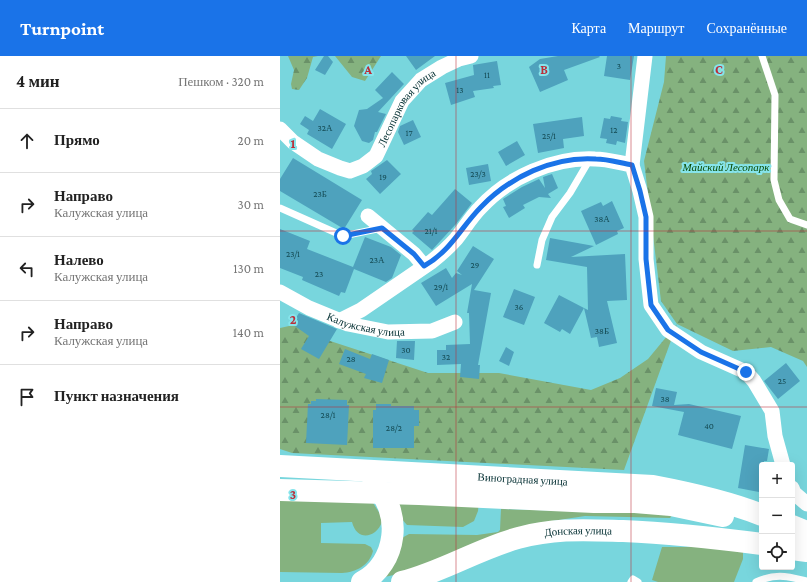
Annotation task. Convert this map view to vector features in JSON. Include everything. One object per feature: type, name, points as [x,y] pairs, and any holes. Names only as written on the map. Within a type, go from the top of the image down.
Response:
[{"type":"main road","name":"Виноградная улица","points":[[280,466],[654,486],[683,491],[759,514]]},
{"type":"main road","points":[[334,468],[357,473],[372,483],[384,496],[392,518],[392,542],[388,553],[375,573],[362,582]]},
{"type":"main road","points":[[280,490],[419,494],[594,502],[635,502],[671,506],[719,515],[759,529]]},
{"type":"main road","points":[[795,527],[807,532]]},
{"type":"main road","name":"Донская улица","points":[[402,582],[517,538],[548,531],[593,530],[647,532],[713,537],[759,544]]},
{"type":"main road","points":[[795,539],[807,542]]},
{"type":"main road","points":[[795,549],[807,551]]},
{"type":"street","points":[[645,56],[632,165],[646,217],[646,259],[651,305],[668,330],[701,352],[746,372],[754,381],[772,411],[775,436],[782,462]]},
{"type":"street","name":"Лесопарковая улица","points":[[280,129],[293,142],[318,159],[340,168],[350,170],[363,166],[376,156],[402,101],[421,80],[463,57]]},
{"type":"street","points":[[339,321],[361,310],[442,254],[456,239],[480,207],[501,188],[533,170],[560,161],[590,158],[632,165]]},
{"type":"street","points":[[368,216],[414,254],[424,266]]},
{"type":"street","name":"Калужская улица","points":[[280,292],[309,308],[339,321],[388,332],[432,331],[456,322]]},
{"type":"street","points":[[795,494],[807,504]]},
{"type":"lane","points":[[762,56],[775,94],[774,180],[779,200],[790,219],[807,225]]},
{"type":"lane","points":[[538,265],[542,240],[552,217],[570,193],[590,158]]},
{"type":"lane","points":[[280,208],[343,236],[382,228]]},
{"type":"lane","points":[[756,582],[771,576],[807,581]]},
{"type":"green space","points":[[288,56],[318,56],[313,57],[307,78],[299,90],[292,89],[291,84],[294,70]]},
{"type":"green space","points":[[335,56],[381,56],[365,81],[352,77]]},
{"type":"green space","name":"Майский Лесопарк","points":[[666,56],[807,56],[807,367],[803,361],[771,347],[733,351],[677,324],[661,301],[644,161],[664,82]]},
{"type":"green space","points":[[298,324],[321,338],[428,373],[499,373],[591,390],[620,378],[648,359],[677,324],[624,470],[292,453],[280,449],[280,328]]},
{"type":"green space","points":[[280,492],[370,498],[380,514],[382,522],[375,532],[367,536],[362,535],[354,528],[352,522],[321,523],[321,543],[365,544],[371,547],[373,551],[368,561],[357,570],[342,573],[280,572]]},
{"type":"green space","points":[[398,497],[479,501],[478,511],[474,521],[463,527],[407,525],[399,516]]},
{"type":"green space","points":[[501,509],[673,514],[670,518],[585,516],[539,523],[421,569],[380,578],[400,539],[409,534],[477,535],[498,532],[500,530]]},
{"type":"green space","points":[[662,547],[704,547],[743,552],[743,559],[734,582],[658,582],[652,580]]},
{"type":"building","points":[[324,56],[328,56],[333,62],[325,75],[315,70]]},
{"type":"building","points":[[406,56],[435,56],[416,70]]},
{"type":"building","points":[[558,56],[600,57],[564,70],[568,80],[540,92],[529,67],[540,59]]},
{"type":"building","points":[[607,56],[634,56],[630,80],[604,76]]},
{"type":"building","points":[[497,61],[501,85],[493,86],[494,88],[473,91],[475,97],[451,105],[445,83],[474,75],[473,65]]},
{"type":"building","points":[[392,72],[404,84],[378,112],[386,114],[377,132],[375,132],[373,140],[369,143],[362,141],[354,126],[359,110],[367,109],[383,98],[375,90]]},
{"type":"building","points":[[320,109],[346,124],[332,149],[307,134],[309,130],[300,124],[305,116],[313,121]]},
{"type":"building","points":[[611,116],[622,118],[621,121],[628,122],[625,143],[617,141],[616,145],[606,143],[607,139],[600,138],[604,118],[610,119]]},
{"type":"building","points":[[582,117],[584,136],[563,139],[564,148],[538,153],[533,124]]},
{"type":"building","points":[[413,120],[421,137],[404,145],[398,132],[400,126]]},
{"type":"building","points":[[517,141],[525,155],[506,166],[498,152]]},
{"type":"building","points":[[293,158],[362,200],[344,229],[280,191],[280,179]]},
{"type":"building","points":[[387,160],[401,174],[380,194],[366,179],[372,174],[371,171]]},
{"type":"building","points":[[488,164],[491,181],[469,185],[466,168]]},
{"type":"building","points":[[552,174],[558,188],[548,194],[551,198],[539,197],[523,205],[525,208],[509,218],[503,207],[506,206],[503,199],[522,187],[539,179],[545,188],[543,177]]},
{"type":"building","points":[[455,189],[472,203],[456,224],[432,250],[412,233],[414,231],[412,230],[428,212],[432,215]]},
{"type":"building","points":[[612,201],[624,228],[617,231],[618,234],[596,245],[581,211],[601,202],[603,206]]},
{"type":"building","points":[[280,229],[310,241],[307,249],[353,267],[365,237],[391,247],[401,255],[392,278],[386,282],[354,269],[345,293],[341,292],[339,296],[302,280],[303,277],[280,268]]},
{"type":"building","points":[[550,238],[594,246],[571,257],[625,254],[627,300],[607,301],[617,343],[599,347],[597,337],[591,338],[584,308],[588,310],[587,267],[546,260]]},
{"type":"building","points":[[473,246],[494,259],[474,290],[491,293],[478,365],[480,365],[479,379],[460,377],[461,364],[437,365],[437,350],[446,350],[446,345],[470,344],[469,313],[467,313],[472,284],[436,306],[421,283],[446,268],[452,278],[456,273],[462,275],[457,271]]},
{"type":"building","points":[[514,289],[535,297],[524,325],[503,317]]},
{"type":"building","points":[[559,295],[584,308],[570,334],[562,329],[560,332],[544,323]]},
{"type":"building","points":[[299,313],[337,329],[319,359],[301,349],[309,336],[292,324]]},
{"type":"building","points":[[397,341],[415,341],[414,360],[396,358]]},
{"type":"building","points":[[506,347],[514,352],[509,366],[499,361]]},
{"type":"building","points":[[345,349],[370,359],[372,354],[389,360],[382,383],[364,378],[366,374],[339,364]]},
{"type":"building","points":[[786,363],[800,381],[778,399],[764,381]]},
{"type":"building","points":[[656,388],[677,392],[674,405],[689,404],[741,416],[732,449],[678,435],[684,412],[652,406]]},
{"type":"building","points":[[316,399],[347,400],[347,405],[349,405],[347,445],[306,443],[308,404],[311,404],[311,401],[316,401]]},
{"type":"building","points":[[376,404],[391,404],[391,406],[414,406],[414,410],[419,410],[419,426],[414,426],[414,448],[373,448],[373,410],[376,410]]},
{"type":"building","points":[[745,445],[769,449],[767,461],[759,462],[759,492],[738,488]]},
{"type":"route","points":[[343,236],[382,228],[414,254],[424,266],[442,254],[456,239],[480,207],[501,188],[533,170],[560,161],[590,158],[632,165],[646,217],[646,259],[651,305],[668,330],[701,352],[746,372]]}]
